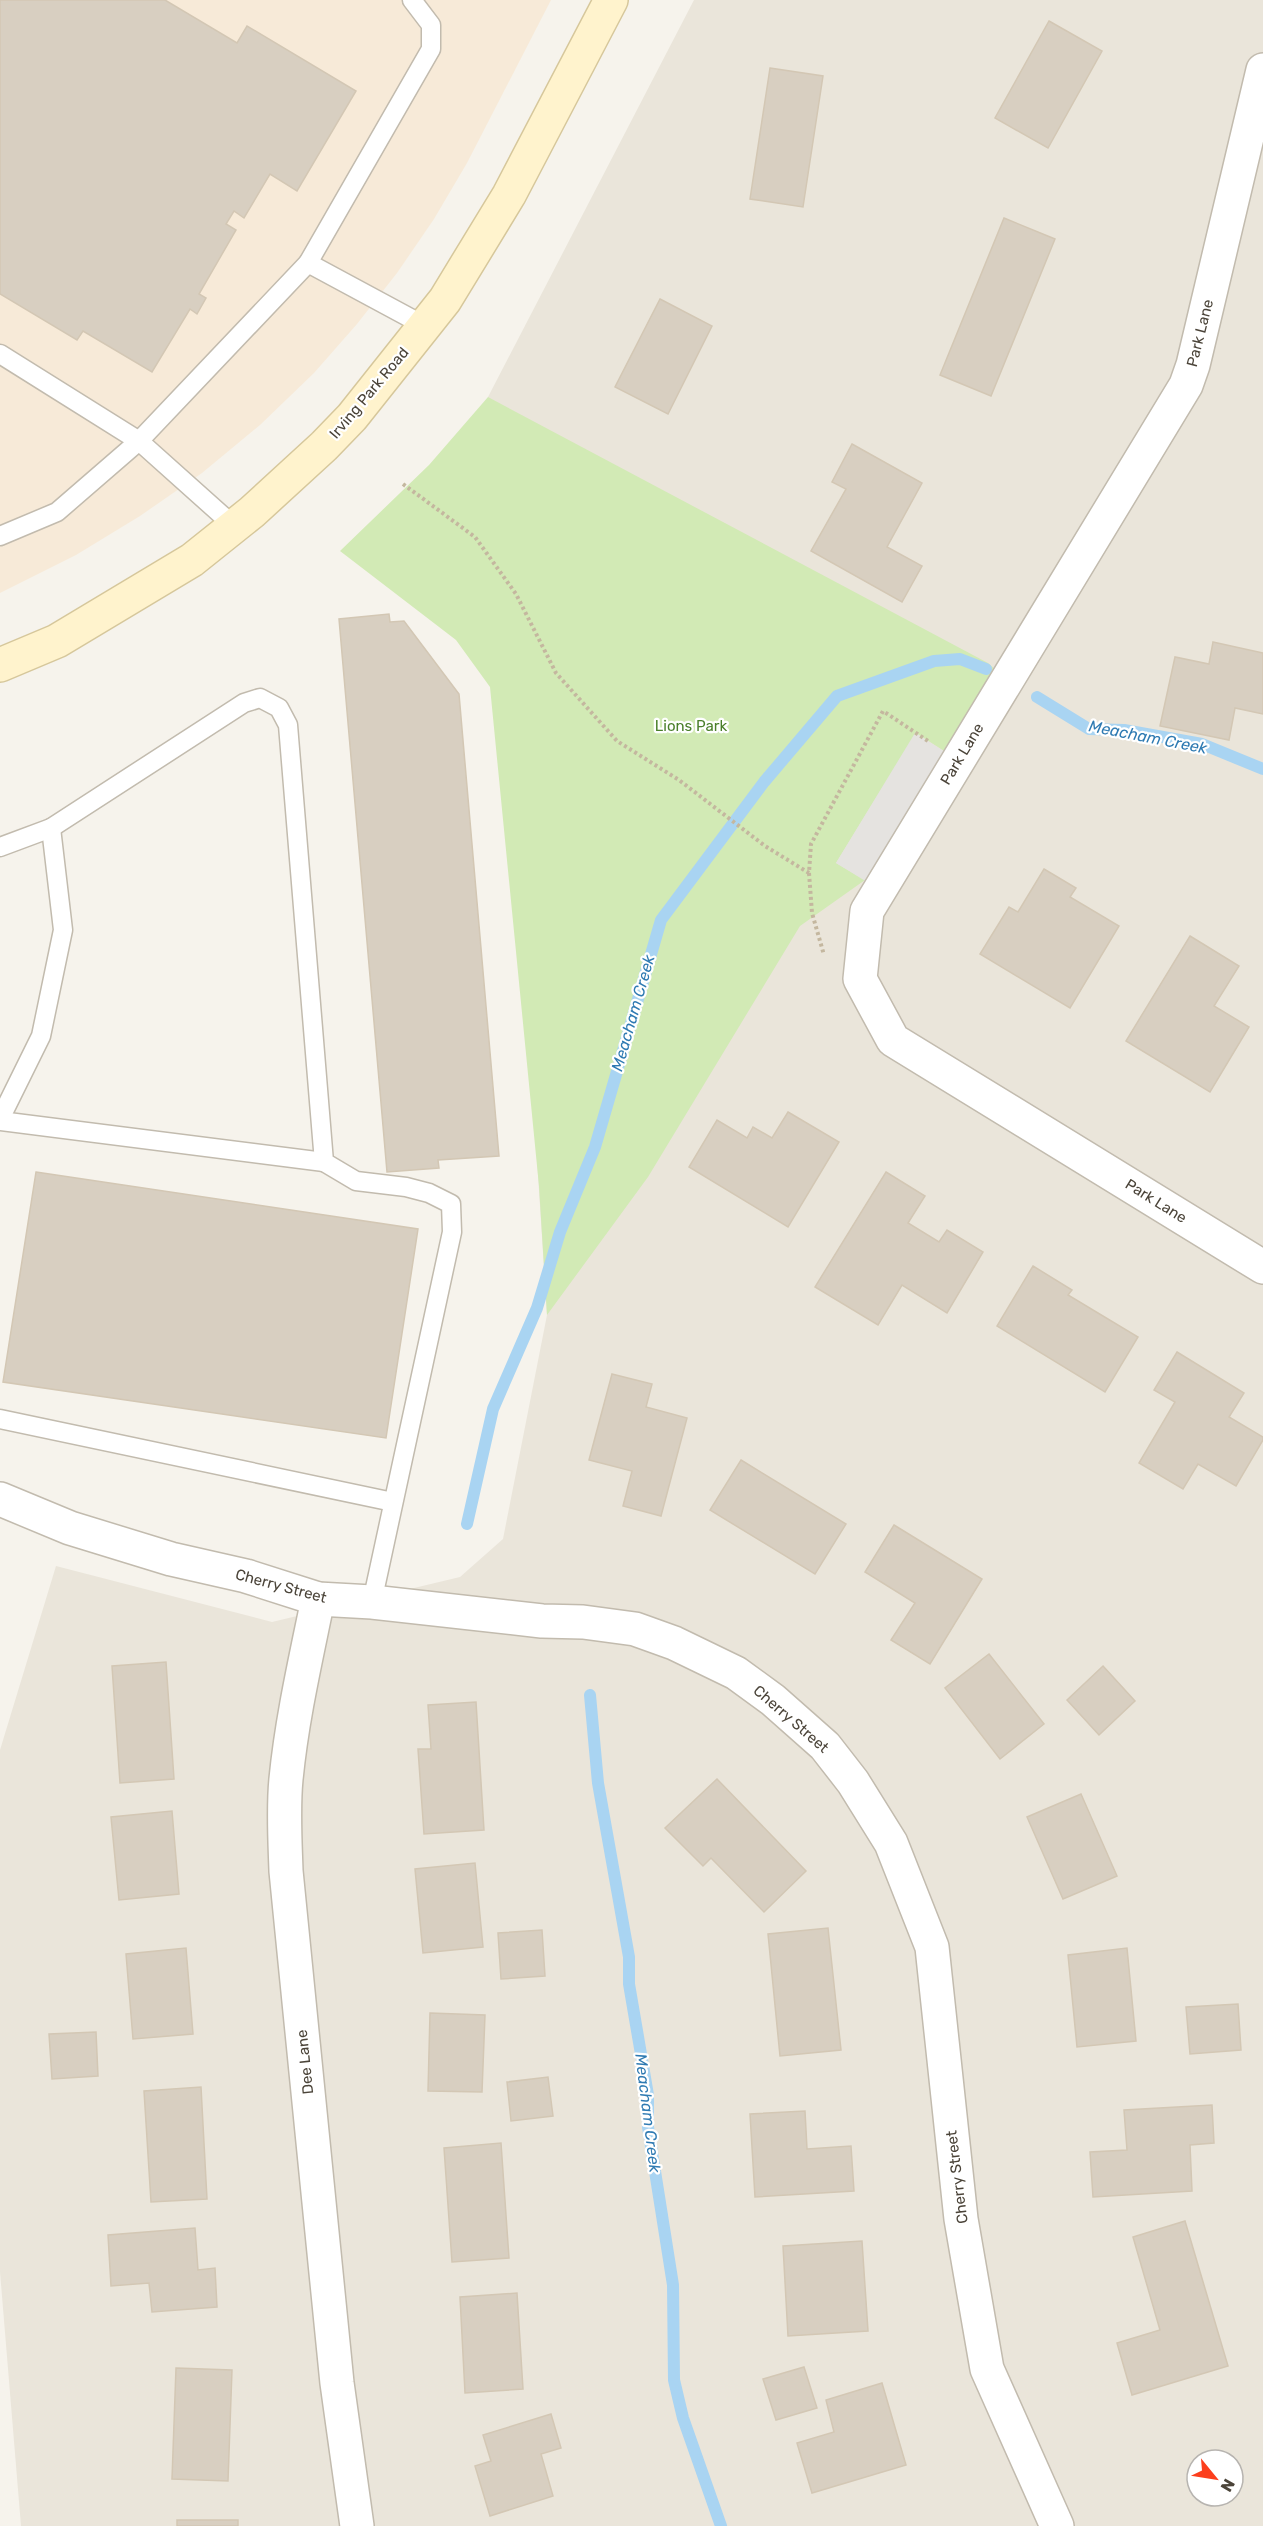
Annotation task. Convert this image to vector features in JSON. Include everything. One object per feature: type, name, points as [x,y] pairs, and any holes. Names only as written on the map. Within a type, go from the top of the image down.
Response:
[{"type":"main road","name":"Irving Park Road","points":[[0,664],[57,641],[164,579],[234,526],[324,447],[352,417],[446,300],[509,195],[611,0]]},
{"type":"street","name":"Park Lane","points":[[1263,70],[1193,365],[1186,385],[867,911],[860,979],[893,1040],[1263,1267]]},
{"type":"street","name":"Cherry Street","points":[[0,1499],[70,1528],[171,1559],[246,1576],[318,1599],[372,1602],[624,1628],[674,1643],[736,1673],[773,1700],[825,1746],[853,1782],[891,1843],[932,1947],[961,2218],[987,2369],[1057,2526]]},
{"type":"street","name":"Dee Lane","points":[[318,1599],[293,1720],[285,1781],[286,1871],[337,2383],[357,2526]]},
{"type":"lane","points":[[0,536],[57,512],[139,441],[308,263],[431,49],[431,25],[412,0]]},
{"type":"lane","points":[[308,263],[424,326]]},
{"type":"lane","points":[[0,354],[139,441],[234,526]]},
{"type":"lane","points":[[0,847],[51,828],[244,703],[260,698],[279,708],[288,725],[324,1162]]},
{"type":"lane","points":[[51,828],[63,930],[41,1036],[0,1120],[324,1162],[356,1181],[406,1187],[429,1193],[451,1204],[452,1232],[372,1602]]},
{"type":"lane","points":[[0,1419],[393,1502]]},
{"type":"path","points":[[403,484],[475,537],[516,594],[556,673],[617,741],[679,780],[765,846],[809,873],[811,843],[883,711],[958,760]]},
{"type":"shaded area","points":[[0,0],[551,0],[467,163],[434,219],[397,273],[314,373],[260,425],[202,473],[140,516],[76,555],[0,593]]},
{"type":"shaded area","points":[[694,0],[1263,0],[1263,2526],[21,2526],[0,2272],[0,1750],[56,1566],[272,1622],[460,1577],[503,1539],[547,1315],[488,397]]},
{"type":"shaded area","points":[[915,733],[958,760],[880,890],[836,863]]},
{"type":"green space","name":"Lions Park","points":[[488,397],[988,663],[1007,680],[958,760],[916,733],[836,863],[865,880],[800,926],[648,1177],[547,1315],[539,1186],[490,687],[456,640],[340,551],[429,465]]},
{"type":"building","points":[[0,0],[165,0],[237,43],[247,26],[356,91],[297,191],[270,174],[244,218],[234,211],[226,224],[236,230],[199,294],[206,298],[197,314],[190,309],[152,372],[83,331],[77,340],[0,294]]},
{"type":"building","points":[[1049,21],[1102,51],[1048,148],[995,118]]},
{"type":"building","points":[[770,68],[823,76],[803,207],[750,199]]},
{"type":"building","points":[[1004,218],[1055,239],[991,396],[940,375]]},
{"type":"building","points":[[660,299],[712,326],[668,414],[615,387]]},
{"type":"building","points":[[852,444],[922,483],[887,547],[922,566],[902,602],[811,551],[846,489],[832,482]]},
{"type":"building","points":[[389,614],[390,622],[404,621],[459,694],[499,1156],[438,1160],[439,1168],[387,1172],[339,619]]},
{"type":"building","points":[[1213,642],[1263,653],[1263,714],[1235,708],[1229,740],[1160,726],[1175,657],[1209,664]]},
{"type":"building","points":[[1044,869],[1076,888],[1070,897],[1119,926],[1070,1008],[980,954],[1009,907],[1018,912]]},
{"type":"building","points":[[1190,936],[1239,966],[1214,1006],[1249,1027],[1210,1092],[1126,1041]]},
{"type":"building","points":[[788,1112],[839,1142],[788,1227],[689,1167],[717,1120],[747,1138],[753,1127],[772,1138]]},
{"type":"building","points":[[36,1172],[418,1229],[386,1438],[3,1382]]},
{"type":"building","points":[[886,1172],[925,1196],[908,1223],[939,1242],[947,1230],[983,1252],[947,1313],[902,1285],[878,1325],[815,1287]]},
{"type":"building","points":[[1033,1266],[1072,1290],[1068,1295],[1138,1337],[1105,1392],[997,1326]]},
{"type":"building","points":[[1177,1352],[1244,1393],[1229,1417],[1263,1437],[1263,1440],[1236,1486],[1198,1464],[1183,1489],[1139,1463],[1175,1402],[1154,1390]]},
{"type":"building","points":[[612,1374],[652,1384],[646,1407],[687,1418],[661,1516],[623,1506],[632,1471],[589,1460]]},
{"type":"building","points":[[741,1460],[846,1524],[815,1574],[710,1510]]},
{"type":"building","points":[[894,1525],[982,1579],[930,1664],[891,1640],[915,1603],[865,1572]]},
{"type":"building","points":[[989,1654],[1044,1724],[1000,1759],[945,1688]]},
{"type":"building","points":[[166,1662],[174,1779],[120,1783],[112,1666]]},
{"type":"building","points":[[1103,1666],[1135,1701],[1099,1735],[1067,1700]]},
{"type":"building","points":[[476,1702],[484,1830],[424,1834],[418,1749],[431,1749],[428,1705]]},
{"type":"building","points":[[717,1779],[806,1871],[764,1912],[711,1858],[703,1866],[665,1828]]},
{"type":"building","points":[[1081,1794],[1117,1876],[1063,1899],[1027,1817]]},
{"type":"building","points":[[172,1811],[179,1894],[119,1900],[111,1817]]},
{"type":"building","points":[[475,1863],[483,1947],[423,1953],[415,1869]]},
{"type":"building","points":[[828,1928],[841,2050],[780,2056],[768,1934]]},
{"type":"building","points":[[542,1930],[545,1976],[501,1979],[498,1933]]},
{"type":"building","points":[[186,1948],[193,2034],[133,2039],[126,1954]]},
{"type":"building","points":[[1127,1948],[1136,2041],[1077,2047],[1068,1955]]},
{"type":"building","points":[[1238,2004],[1241,2050],[1190,2054],[1186,2007]]},
{"type":"building","points":[[430,2013],[485,2015],[482,2092],[428,2091]]},
{"type":"building","points":[[96,2032],[98,2076],[52,2079],[49,2034]]},
{"type":"building","points":[[548,2077],[553,2116],[511,2121],[507,2082]]},
{"type":"building","points":[[201,2087],[207,2199],[151,2202],[144,2091]]},
{"type":"building","points":[[1212,2105],[1214,2143],[1190,2145],[1192,2191],[1093,2197],[1090,2152],[1127,2150],[1124,2110]]},
{"type":"building","points":[[805,2111],[807,2149],[851,2146],[854,2191],[755,2197],[750,2114]]},
{"type":"building","points":[[501,2143],[509,2258],[452,2262],[444,2148]]},
{"type":"building","points":[[1185,2221],[1228,2366],[1132,2395],[1117,2343],[1160,2330],[1133,2237]]},
{"type":"building","points":[[195,2228],[198,2270],[215,2268],[217,2307],[152,2312],[149,2283],[111,2286],[108,2235]]},
{"type":"building","points":[[862,2241],[868,2331],[788,2336],[783,2246]]},
{"type":"building","points":[[517,2293],[523,2389],[465,2393],[460,2297]]},
{"type":"building","points":[[804,2367],[817,2408],[776,2420],[763,2379]]},
{"type":"building","points":[[176,2368],[232,2370],[228,2481],[172,2479]]},
{"type":"building","points":[[882,2383],[906,2465],[812,2493],[797,2443],[834,2432],[826,2400]]},
{"type":"building","points":[[551,2414],[561,2448],[541,2454],[553,2496],[490,2516],[475,2466],[491,2461],[483,2435]]},
{"type":"building","points":[[177,2520],[238,2520],[238,2526],[177,2526]]},
{"type":"waterway","name":"Meacham Creek","points":[[467,1524],[493,1409],[537,1308],[560,1232],[595,1147],[661,920],[764,782],[837,696],[934,661],[960,659],[986,669]]},
{"type":"waterway","name":"Meacham Creek","points":[[1037,697],[1089,729],[1124,730],[1202,744],[1263,769]]},
{"type":"waterway","name":"Meacham Creek","points":[[590,1695],[598,1783],[629,1957],[629,1984],[648,2095],[648,2127],[673,2285],[674,2380],[683,2418],[721,2526]]}]
